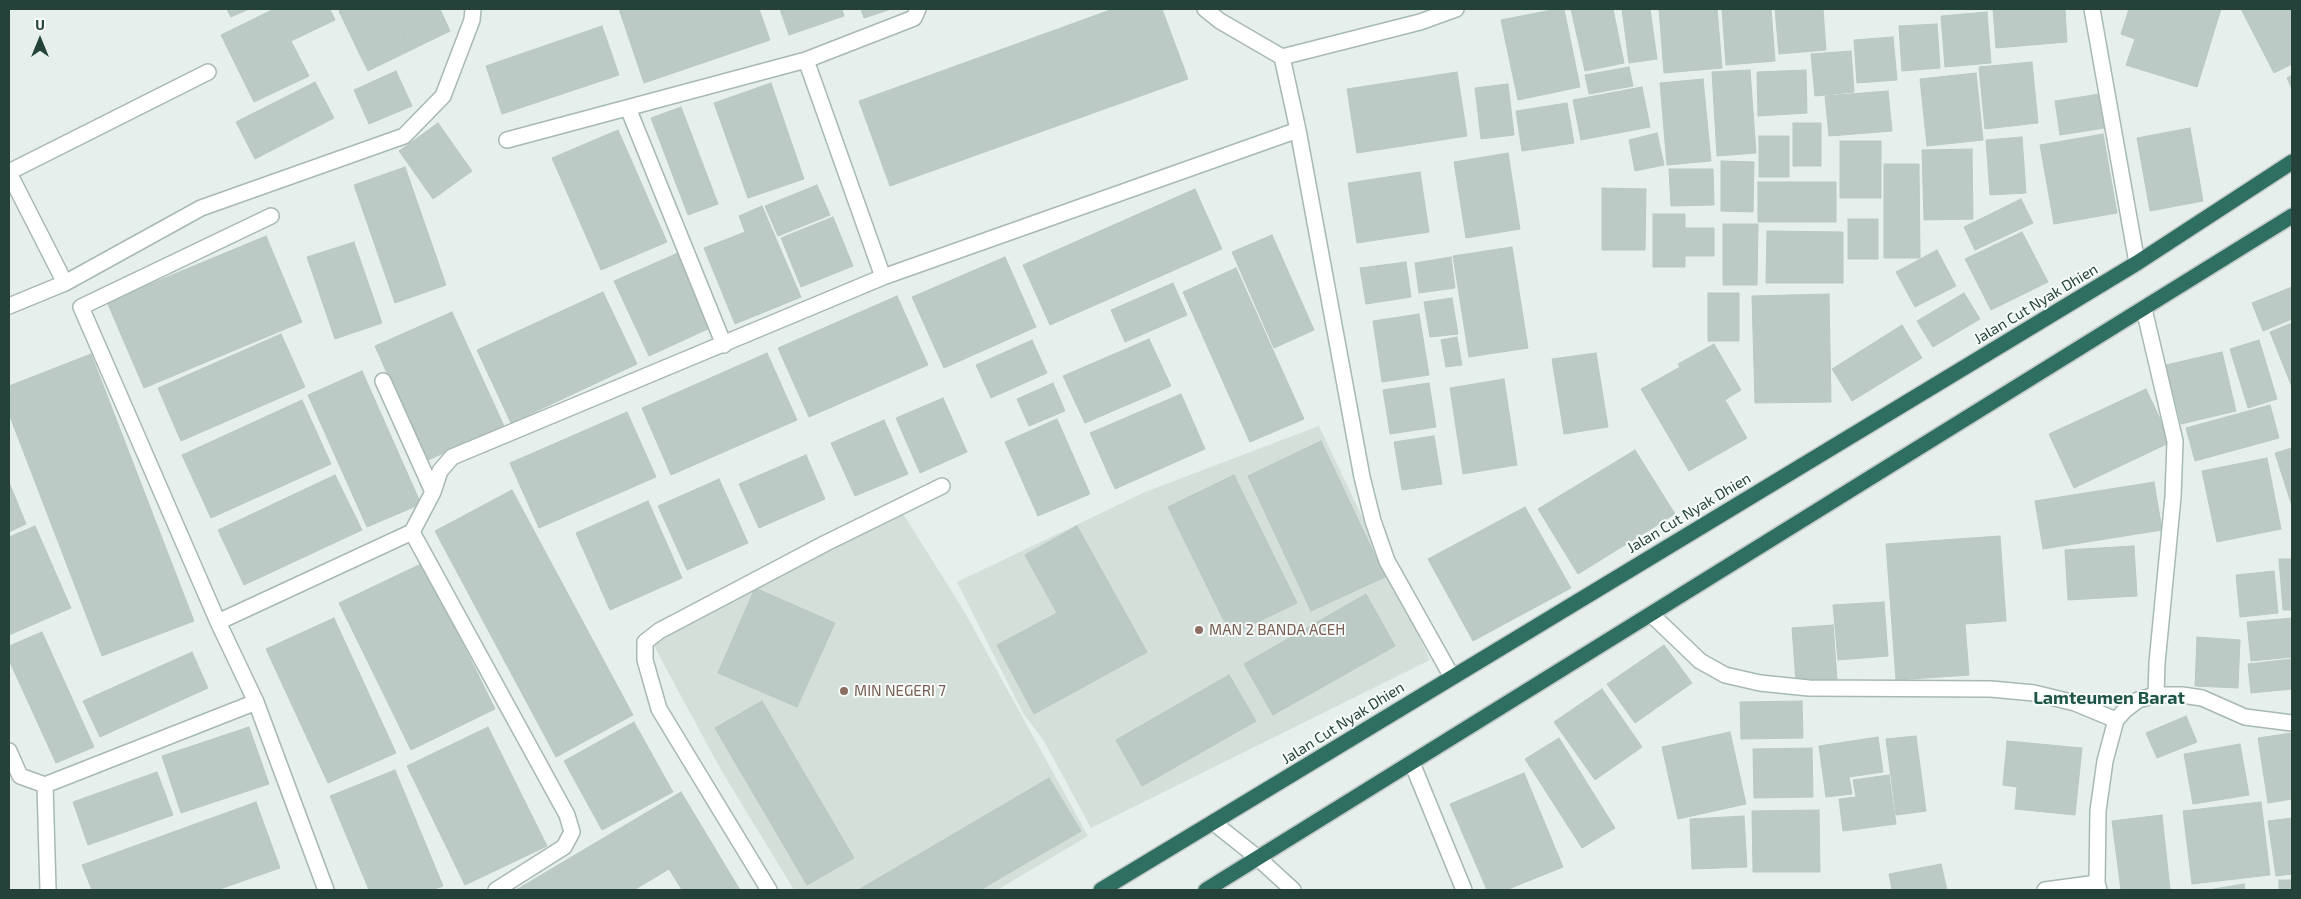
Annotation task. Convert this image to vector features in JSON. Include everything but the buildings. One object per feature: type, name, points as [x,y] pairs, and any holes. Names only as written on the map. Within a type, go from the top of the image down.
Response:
[{"type":"highway","name":"Jalan Cut Nyak Dhien","points":[[1101,890],[2137,263],[2292,162]]},
{"type":"highway","points":[[1206,890],[1652,615],[2292,216]]},
{"type":"street","points":[[9,306],[65,283],[201,208],[404,136],[443,96],[472,20],[473,9]]},
{"type":"street","points":[[508,140],[806,60],[914,18],[918,9]]},
{"type":"street","points":[[1204,9],[1220,21],[1282,57],[1420,22],[1456,9]]},
{"type":"street","points":[[2092,9],[2137,263]]},
{"type":"street","points":[[1282,57],[1298,130],[1362,477],[1373,522],[1387,561],[1452,677]]},
{"type":"street","points":[[806,60],[883,277]]},
{"type":"street","points":[[65,283],[9,173],[208,72]]},
{"type":"street","points":[[628,108],[724,345]]},
{"type":"street","points":[[218,622],[412,532],[433,492],[440,471],[452,457],[883,277],[1298,130]]},
{"type":"street","points":[[271,216],[81,307],[218,622],[256,702],[326,890]]},
{"type":"street","points":[[2144,309],[2175,441],[2173,498],[2156,663],[2156,695]]},
{"type":"street","points":[[384,381],[433,492]]},
{"type":"street","points":[[769,890],[659,709],[646,660],[646,642],[659,631],[791,561],[942,486]]},
{"type":"street","points":[[412,532],[567,815],[572,832],[564,847],[496,890]]},
{"type":"street","points":[[1652,615],[1700,661],[1725,675],[1760,683],[1808,688],[1991,689],[2034,693],[2075,703],[2116,720]]},
{"type":"street","points":[[2045,890],[2098,886],[2098,811],[2105,761],[2116,720],[2138,700],[2156,695],[2202,698],[2245,717],[2292,723]]},
{"type":"street","points":[[9,751],[15,778],[46,785],[256,702]]},
{"type":"street","points":[[1412,763],[1464,890]]},
{"type":"street","points":[[46,785],[48,890]]},
{"type":"street","points":[[1214,822],[1293,890]]},
{"type":"shaded area","name":"MAN 2 BANDA ACEH","points":[[1319,426],[1430,660],[1091,828],[1044,741],[1023,713],[957,582],[1145,492]]},
{"type":"shaded area","name":"MIN NEGERI 7","points":[[897,504],[964,611],[1088,836],[997,890],[794,890],[721,770],[653,644],[796,556]]},
{"type":"place","name":"MAN 2 BANDA ACEH","points":[[1199,630]]},
{"type":"place","name":"MIN NEGERI 7","points":[[844,691]]},
{"type":"district","name":"Lamteumen Barat","points":[[2109,698]]}]
